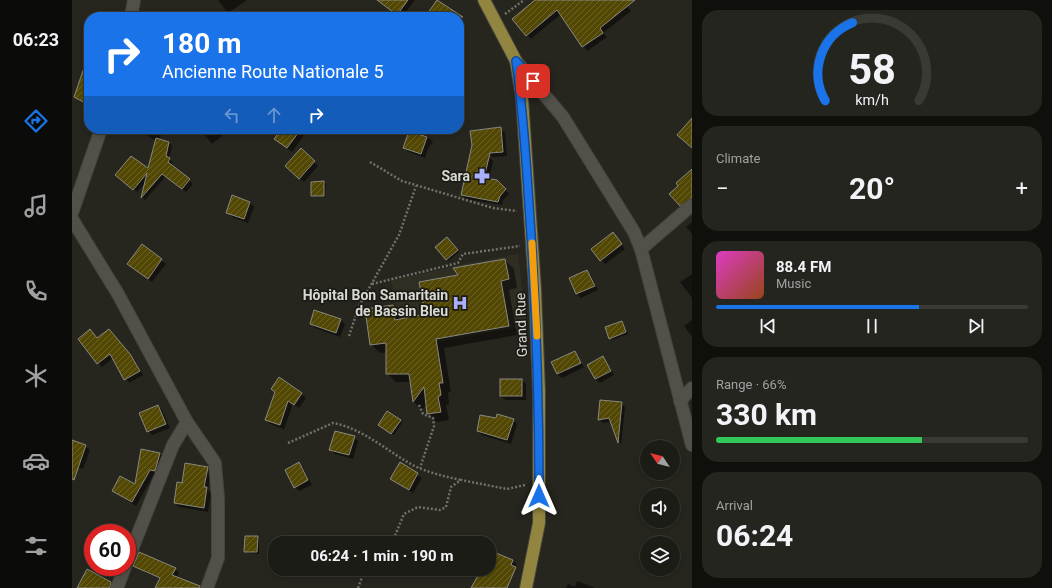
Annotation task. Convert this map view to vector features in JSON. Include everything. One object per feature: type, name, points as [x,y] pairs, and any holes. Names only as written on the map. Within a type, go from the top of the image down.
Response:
[{"type":"main road","name":"Grand Rue","points":[[484,0],[516,61],[522,98],[532,244],[539,391],[539,523],[526,588]]},
{"type":"street","points":[[132,12],[134,0]]},
{"type":"street","points":[[516,61],[563,117],[634,232],[641,249],[692,445]]},
{"type":"street","points":[[72,213],[99,134]]},
{"type":"street","points":[[641,249],[692,205]]},
{"type":"street","points":[[72,219],[118,294],[186,422],[215,463],[218,498],[218,558],[207,588]]},
{"type":"street","points":[[680,401],[692,388]]},
{"type":"street","points":[[136,539],[173,445],[186,422]]},
{"type":"street","points":[[117,588],[122,576]]},
{"type":"path","points":[[495,22],[524,0]]},
{"type":"path","points":[[370,162],[402,181],[416,186],[493,208],[530,213]]},
{"type":"path","points":[[349,336],[359,306],[399,235],[416,186]]},
{"type":"path","points":[[372,284],[458,263],[464,254],[532,244]]},
{"type":"path","points":[[419,405],[423,414],[433,418],[434,426],[420,468]]},
{"type":"path","points":[[288,443],[333,423],[340,424],[352,429],[420,468],[461,480],[507,489],[539,482]]},
{"type":"path","points":[[395,536],[404,514],[418,507],[440,510],[446,507],[451,487],[461,480]]},
{"type":"path","points":[[358,588],[362,576]]},
{"type":"shaded area","name":"Hôpital Bon Samaritain de Bassin Bleu","points":[[518,254],[527,326],[403,348],[391,281],[464,264]]},
{"type":"building","points":[[377,0],[408,0],[399,12],[393,12]]},
{"type":"building","points":[[437,0],[455,12],[429,12]]},
{"type":"building","points":[[535,0],[635,0],[600,28],[603,33],[582,47],[557,10],[526,36],[512,19]]},
{"type":"building","points":[[84,68],[84,102],[74,97]]},
{"type":"building","points":[[692,118],[692,148],[677,135]]},
{"type":"building","points":[[501,127],[503,152],[490,153],[484,178],[497,180],[506,189],[500,196],[498,202],[461,195],[472,145],[470,131]]},
{"type":"building","points":[[278,134],[297,134],[287,148],[274,139]]},
{"type":"building","points":[[408,134],[418,134],[427,137],[421,154],[403,148]]},
{"type":"building","points":[[156,138],[169,142],[166,156],[170,158],[168,162],[190,179],[182,189],[162,174],[141,198],[147,173],[133,190],[115,175],[131,156],[148,168]]},
{"type":"building","points":[[301,148],[315,161],[299,179],[285,166]]},
{"type":"building","points":[[692,169],[692,198],[680,206],[669,194],[678,186],[676,183]]},
{"type":"building","points":[[324,181],[324,196],[311,196],[311,182]]},
{"type":"building","points":[[232,195],[250,202],[244,219],[226,213]]},
{"type":"building","points":[[613,232],[622,244],[600,261],[591,249]]},
{"type":"building","points":[[447,237],[458,250],[446,260],[435,247]]},
{"type":"building","points":[[142,244],[162,259],[148,279],[127,264]]},
{"type":"building","name":"Hôpital Bon Samaritain de Bassin Bleu","points":[[505,259],[509,279],[501,281],[509,326],[436,339],[443,383],[439,383],[441,395],[438,397],[441,412],[427,414],[424,387],[413,402],[409,374],[386,374],[386,343],[370,345],[365,309],[393,305],[395,320],[425,314],[419,282],[458,275],[453,268]]},
{"type":"building","points":[[587,270],[595,286],[576,294],[569,278]]},
{"type":"building","points":[[314,310],[341,319],[336,333],[310,324]]},
{"type":"building","points":[[622,321],[626,332],[609,339],[605,327]]},
{"type":"building","points":[[90,329],[97,338],[109,329],[130,354],[140,371],[124,380],[110,354],[97,364],[78,339]]},
{"type":"building","points":[[575,351],[581,363],[557,374],[551,362]]},
{"type":"building","points":[[603,356],[611,371],[595,379],[587,365]]},
{"type":"building","points":[[279,377],[302,393],[294,405],[288,401],[280,425],[265,420],[275,392],[271,389]]},
{"type":"building","points":[[500,379],[522,379],[522,396],[500,396]]},
{"type":"building","points":[[600,400],[622,402],[618,443],[609,418],[598,420]]},
{"type":"building","points":[[158,405],[166,424],[147,432],[139,413]]},
{"type":"building","points":[[387,411],[401,420],[391,434],[378,425]]},
{"type":"building","points":[[497,414],[514,419],[507,440],[477,431],[480,415],[496,418]]},
{"type":"building","points":[[335,431],[355,436],[349,455],[329,450]]},
{"type":"building","points":[[72,440],[86,445],[74,480],[72,479]]},
{"type":"building","points":[[141,449],[160,453],[155,471],[150,470],[132,502],[112,491],[120,476],[135,484]]},
{"type":"building","points":[[299,462],[308,480],[294,488],[285,470]]},
{"type":"building","points":[[400,462],[418,473],[409,490],[390,479]]},
{"type":"building","points":[[185,463],[208,467],[204,487],[207,487],[204,508],[174,503],[177,482],[182,483]]},
{"type":"building","points":[[245,536],[258,536],[257,552],[244,552]]},
{"type":"building","points":[[139,552],[176,568],[172,575],[200,586],[200,588],[155,588],[160,578],[136,567],[136,559]]},
{"type":"building","points":[[496,553],[513,560],[511,565],[516,567],[507,588],[471,588],[478,576],[496,576]]},
{"type":"building","points":[[84,575],[84,576],[100,576],[111,582],[110,588],[77,588]]},
{"type":"slow traffic","points":[[532,243],[537,336]]},
{"type":"place","name":"Sara","points":[[482,176]]},
{"type":"place","name":"Hôpital Bon Samaritain de Bassin Bleu","points":[[460,303]]},
{"type":"route","points":[[533,81],[516,61],[522,98],[535,289],[539,391],[539,496]]}]
